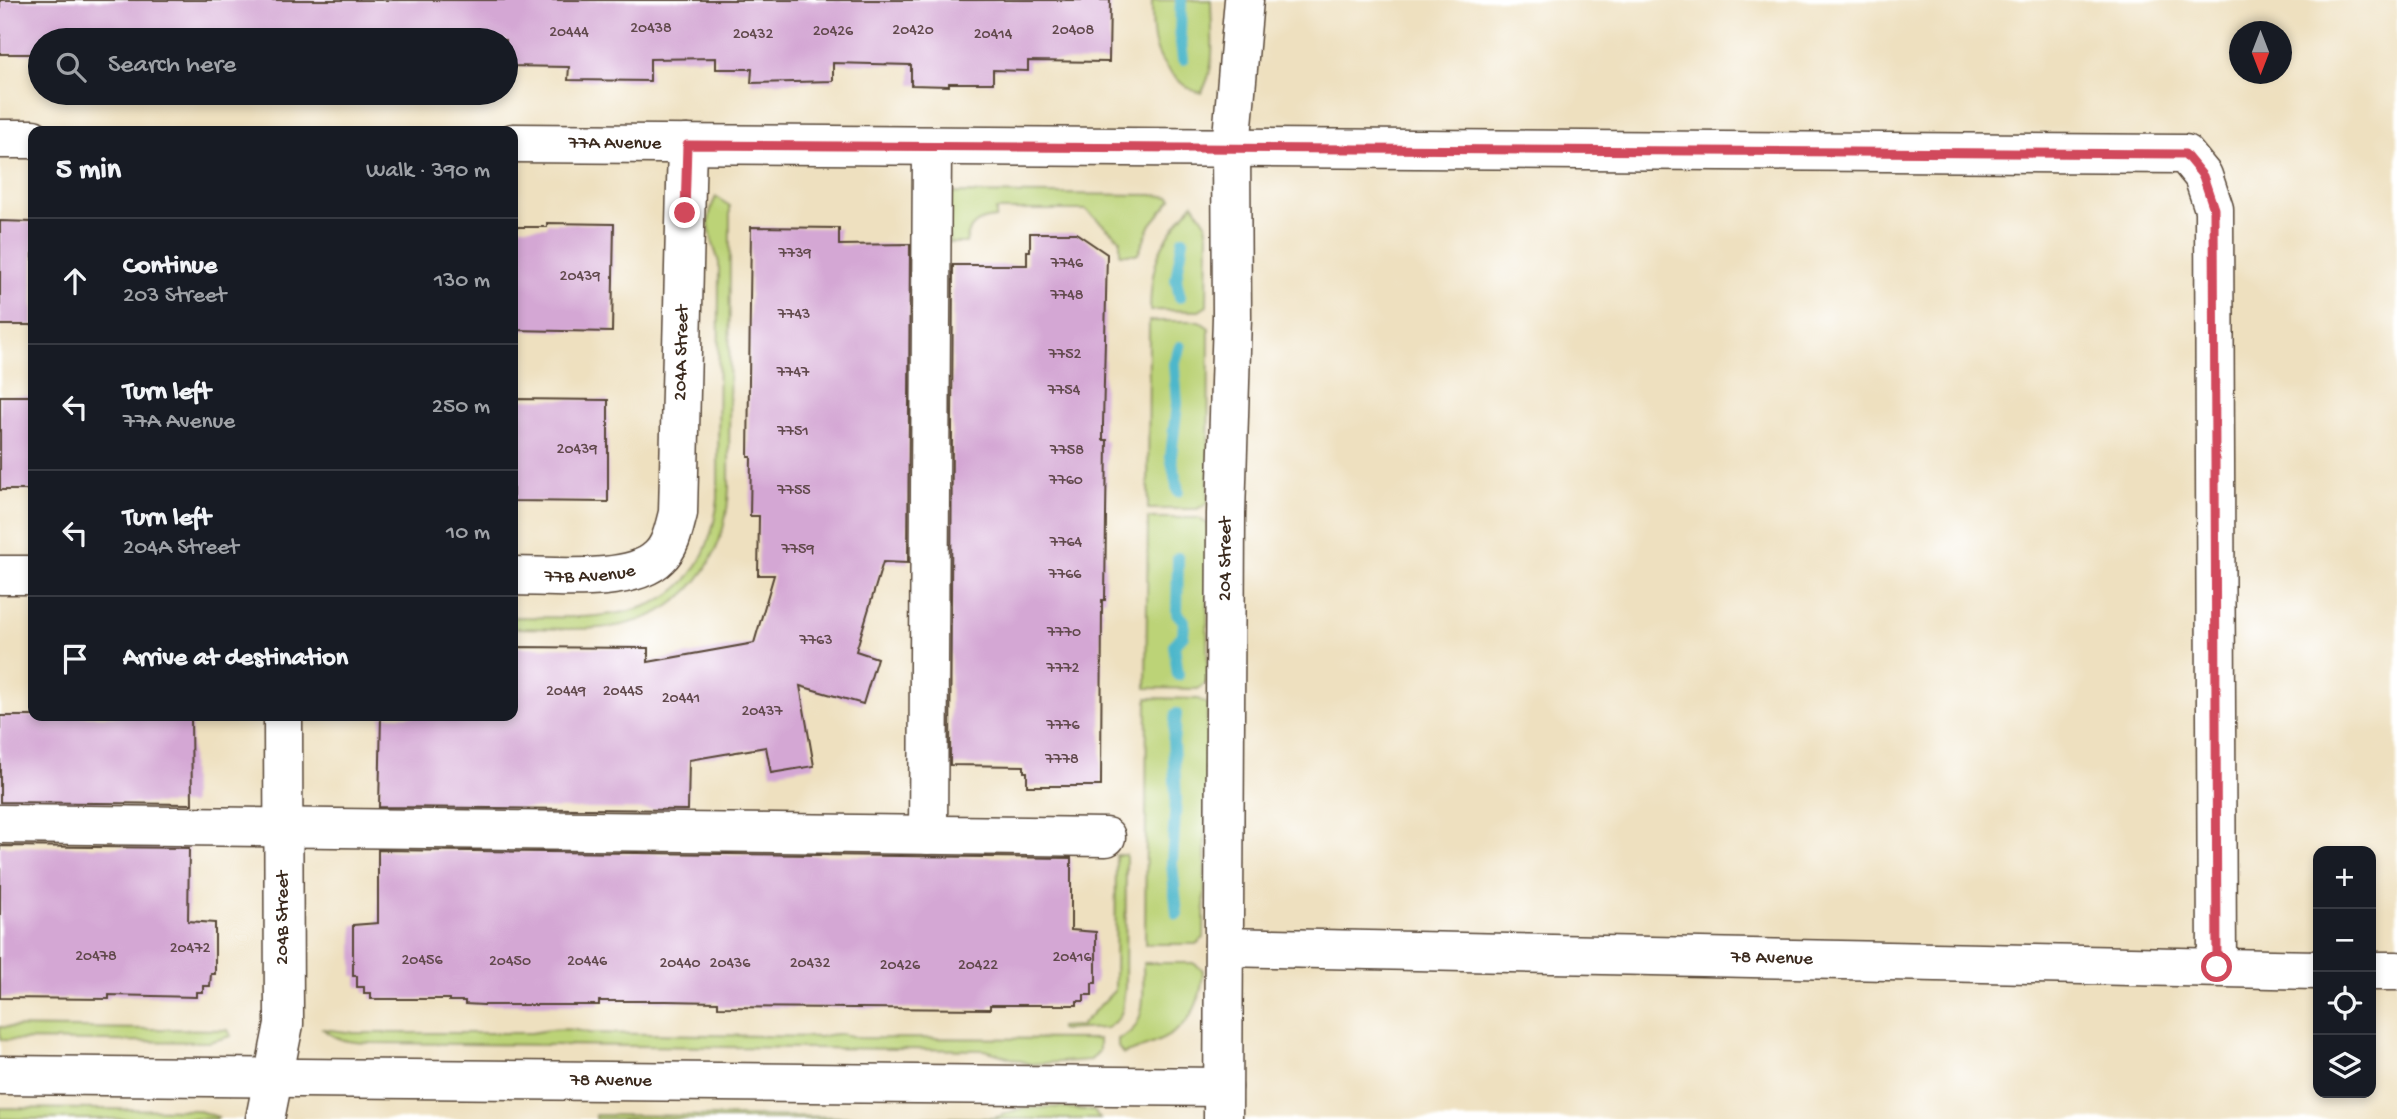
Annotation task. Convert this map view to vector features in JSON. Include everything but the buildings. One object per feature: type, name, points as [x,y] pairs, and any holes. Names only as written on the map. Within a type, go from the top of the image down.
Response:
[{"type":"street","name":"204 Street","points":[[1223,1103],[1226,514],[1232,317],[1231,148],[1244,0]]},
{"type":"street","points":[[0,139],[28,139]]},
{"type":"street","name":"77A Avenue","points":[[518,143],[2185,154],[2203,176],[2214,209],[2217,967]]},
{"type":"street","name":"204A Street","points":[[661,556],[673,536],[678,513],[687,145]]},
{"type":"street","points":[[928,835],[932,146]]},
{"type":"street","name":"77B Avenue","points":[[518,576],[622,575],[643,569],[661,556]]},
{"type":"street","points":[[0,575],[28,575]]},
{"type":"street","name":"204B Street","points":[[265,1119],[284,1024],[283,721]]},
{"type":"street","points":[[0,824],[1106,837]]},
{"type":"street","name":"78 Avenue","points":[[1224,947],[2313,970]]},
{"type":"street","points":[[2376,971],[2397,971]]},
{"type":"street","name":"78 Avenue","points":[[0,1075],[272,1079],[1223,1103]]},
{"type":"green space","points":[[1152,0],[1211,0],[1212,60],[1201,93],[1183,85],[1161,59],[1154,41]]},
{"type":"green space","points":[[949,193],[1155,195],[1172,199],[1151,224],[1138,254],[1120,254],[1120,239],[1086,210],[996,210],[996,218],[984,220],[972,227],[966,243],[949,243]]},
{"type":"green space","points":[[716,197],[730,206],[729,488],[720,539],[710,561],[680,598],[637,621],[598,628],[518,628],[518,617],[585,617],[617,614],[647,606],[672,592],[693,571],[709,541],[718,499],[719,263],[709,223]]},
{"type":"green space","points":[[1193,203],[1206,223],[1208,235],[1207,306],[1199,311],[1150,310],[1153,277],[1160,252]]},
{"type":"green space","points":[[1149,321],[1199,321],[1209,328],[1208,503],[1197,509],[1148,509]]},
{"type":"green space","points":[[1148,518],[1198,518],[1208,524],[1207,682],[1198,689],[1146,688]]},
{"type":"green space","points":[[1147,698],[1198,699],[1207,704],[1204,938],[1196,944],[1145,944]]},
{"type":"green space","points":[[1116,855],[1126,855],[1125,988],[1122,1011],[1119,1018],[1107,1028],[1060,1030],[1060,1027],[1080,1026],[1115,990]]},
{"type":"green space","points":[[1143,963],[1193,963],[1203,970],[1201,989],[1196,1005],[1180,1027],[1169,1036],[1123,1054],[1118,1047],[1118,1039],[1135,1027],[1140,1017]]},
{"type":"green space","points":[[0,1027],[228,1030],[231,1036],[209,1042],[0,1040]]},
{"type":"green space","points":[[323,1029],[355,1033],[531,1033],[560,1029],[589,1033],[820,1037],[839,1034],[858,1038],[1099,1039],[1099,1051],[1091,1060],[1030,1064],[985,1050],[370,1043],[339,1039]]},
{"type":"green space","points":[[1058,1107],[1094,1111],[1100,1119],[596,1119],[596,1115],[994,1118],[1022,1108]]},
{"type":"green space","points":[[0,1108],[196,1110],[218,1117],[0,1119]]},
{"type":"waterway","points":[[1181,0],[1180,35],[1183,59]]},
{"type":"waterway","points":[[1180,297],[1176,279],[1183,240]]},
{"type":"waterway","points":[[1178,491],[1171,456],[1177,404],[1174,364],[1180,347]]},
{"type":"waterway","points":[[1178,558],[1177,613],[1184,621],[1183,635],[1174,645],[1178,675]]},
{"type":"waterway","points":[[1176,714],[1173,742],[1176,798],[1172,863],[1177,914]]},
{"type":"route","points":[[685,213],[687,145],[2185,154],[2203,176],[2214,209],[2217,967]]}]
